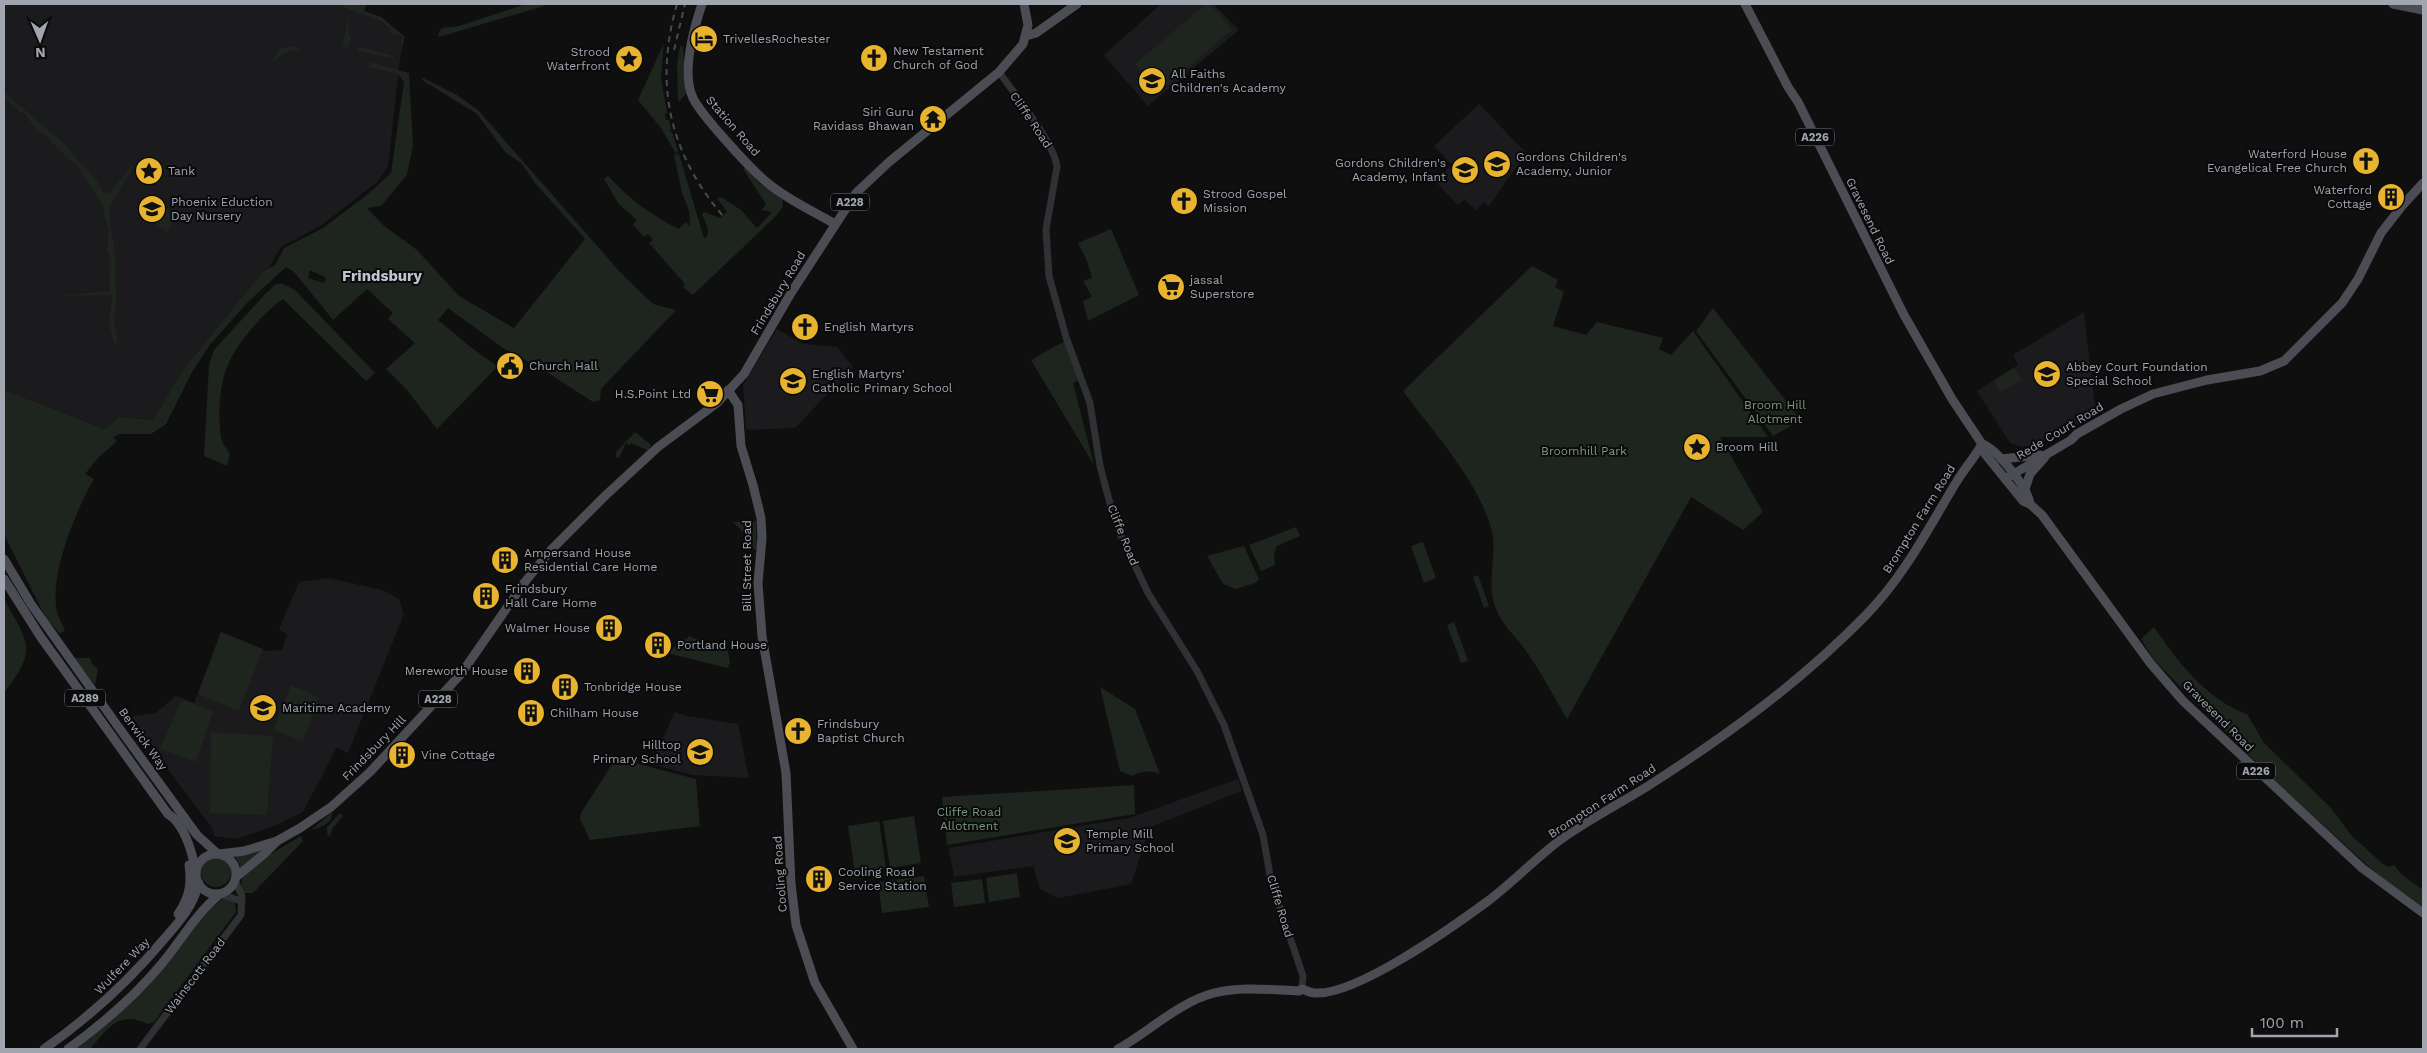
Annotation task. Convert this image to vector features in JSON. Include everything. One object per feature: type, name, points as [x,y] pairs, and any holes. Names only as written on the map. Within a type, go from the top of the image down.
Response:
[{"type":"main road","name":"Station Road","points":[[702,4],[690,51],[689,67],[692,97],[711,122],[767,183],[835,224]]},
{"type":"main road","points":[[1024,4],[1028,25],[1026,36]]},
{"type":"main road","name":"A228","points":[[1026,36],[1036,33],[1077,4]]},
{"type":"main road","name":"Gravesend Road","points":[[1746,4],[1788,87],[1798,102],[1904,314],[1952,399],[1982,444],[1984,454],[1991,462],[2025,489],[2029,494],[2030,504]]},
{"type":"main road","points":[[2393,4],[2423,10]]},
{"type":"main road","name":"Frindsbury Road","points":[[544,558],[658,447],[716,403],[749,367],[791,293],[856,193],[871,178],[1000,72],[1023,44],[1026,36]]},
{"type":"main road","name":"Rede Court Road","points":[[2009,476],[2121,409],[2150,395],[2207,380],[2260,372],[2284,361],[2342,303],[2358,279],[2381,233],[2423,183]]},
{"type":"main road","name":"Bill Street Road","points":[[728,390],[738,405],[741,446],[761,518],[762,538],[758,589],[762,644],[769,686]]},
{"type":"main road","name":"Gravesend Road","points":[[1982,444],[1991,447],[2001,459],[2023,501],[2030,504],[2052,528],[2151,664],[2183,701],[2362,868],[2423,913]]},
{"type":"main road","name":"Brompton Farm Road","points":[[1118,1049],[1177,1010],[1204,996],[1238,990],[1298,992],[1302,989],[1314,993],[1338,989],[1366,978],[1426,944],[1489,900],[1560,841],[1649,785],[1759,710],[1845,636],[1887,593],[1903,572],[1961,473],[1970,464],[1982,444]]},
{"type":"main road","points":[[2001,459],[2046,455]]},
{"type":"main road","points":[[2025,489],[2030,474],[2042,463],[2046,455]]},
{"type":"main road","points":[[1970,464],[1982,459],[1991,462]]},
{"type":"main road","name":"Frindsbury Hill","points":[[236,879],[277,841],[330,807],[370,772],[461,674],[544,558]]},
{"type":"main road","name":"Berwick Way","points":[[4,560],[31,604],[116,725],[197,835],[219,854]]},
{"type":"main road","name":"Berwick Way","points":[[4,579],[40,636],[168,814],[176,822],[189,845],[196,874]]},
{"type":"main road","name":"Cooling Road","points":[[769,686],[786,773],[790,815],[791,884],[796,925],[815,983],[853,1049]]},
{"type":"main road","name":"A289","points":[[150,957],[184,906],[190,888],[190,870],[184,847],[168,814]]},
{"type":"main road","name":"Frindsbury Hill","points":[[219,854],[244,851],[277,841]]},
{"type":"main road","points":[[219,854],[233,863],[236,879]]},
{"type":"main road","name":"A228","points":[[196,874],[201,861],[209,856],[219,854]]},
{"type":"main road","points":[[196,874],[198,883],[206,892],[220,894]]},
{"type":"main road","name":"A228","points":[[220,894],[230,888],[236,879]]},
{"type":"main road","name":"Wulfere Way","points":[[44,1049],[110,999],[150,957],[190,907],[198,883]]},
{"type":"main road","points":[[68,1049],[110,1016],[139,989],[166,959],[204,909],[220,894]]},
{"type":"street","name":"Cliffe Road","points":[[1000,72],[1049,145],[1056,159],[1057,166],[1045,232],[1049,276],[1066,337],[1090,403],[1100,466],[1113,514],[1148,592],[1196,671],[1224,725],[1263,835],[1271,881],[1303,976],[1302,989]]},
{"type":"street","points":[[220,894],[241,901],[242,896],[236,879]]},
{"type":"street","name":"Wainscott Road","points":[[140,1049],[238,919],[242,912],[241,901]]},
{"type":"shaded area","points":[[4,4],[342,4],[342,7],[384,22],[405,36],[400,58],[388,167],[378,181],[322,225],[281,247],[269,268],[262,272],[183,370],[153,420],[119,417],[105,429],[4,390]]},
{"type":"shaded area","name":"All Faiths Children's Academy","points":[[1161,4],[1213,4],[1239,30],[1148,106],[1104,55]]},
{"type":"shaded area","name":"Gordons Children's Academy, Junior","points":[[1479,104],[1526,153],[1489,206],[1484,202],[1476,210],[1464,200],[1458,205],[1435,181],[1452,165],[1434,146]]},
{"type":"shaded area","name":"Abbey Court Foundation Special School","points":[[2084,312],[2096,415],[2039,444],[2023,447],[2010,443],[1977,391],[2018,365],[2013,355]]},
{"type":"shaded area","name":"English Martyrs' Catholic Primary School","points":[[777,329],[803,344],[837,347],[853,367],[795,428],[746,430],[743,385]]},
{"type":"shaded area","name":"Maritime Academy","points":[[328,578],[382,590],[399,599],[404,614],[348,753],[337,747],[303,812],[279,824],[237,839],[214,836],[212,828],[128,717],[156,713],[176,696],[194,703],[221,632],[267,651],[282,650],[287,635],[279,629],[299,582]]},
{"type":"shaded area","name":"Hilltop Primary School","points":[[675,712],[687,716],[738,724],[749,778],[692,775],[651,764]]},
{"type":"shaded area","name":"Temple Mill Primary School","points":[[1238,779],[1242,791],[1150,827],[1131,884],[1058,898],[1040,889],[1033,866],[954,877],[949,848],[1129,818]]},
{"type":"green space","points":[[342,4],[367,4],[364,11],[381,17],[404,36],[403,45],[401,45],[403,36],[389,33],[390,30],[383,22],[342,7]]},
{"type":"green space","points":[[526,4],[543,4],[544,6],[439,37],[438,34],[442,28],[459,26]]},
{"type":"green space","points":[[1206,4],[1210,4],[1232,30],[1159,92],[1135,64]]},
{"type":"green space","points":[[350,14],[348,32],[351,38],[347,48],[342,46]]},
{"type":"green space","points":[[664,43],[661,77],[667,113],[665,114],[666,120],[669,120],[671,130],[669,132],[672,132],[678,151],[676,154],[661,128],[638,100]]},
{"type":"green space","points":[[290,46],[299,48],[298,51],[287,52],[272,62],[279,49]]},
{"type":"green space","points":[[358,46],[393,56],[393,58],[359,51],[357,50]]},
{"type":"green space","points":[[680,46],[683,47],[686,94],[678,102],[677,65]]},
{"type":"green space","points":[[370,62],[409,73],[413,146],[407,175],[381,206],[367,208],[383,225],[417,250],[459,296],[514,328],[585,239],[535,183],[522,164],[505,152],[477,114],[422,80],[423,78],[457,95],[478,110],[620,272],[653,304],[676,310],[601,389],[600,400],[593,402],[545,371],[503,348],[448,308],[438,320],[498,366],[437,429],[407,390],[386,369],[415,343],[388,319],[393,313],[367,289],[333,320],[294,272],[286,267],[246,304],[209,346],[192,372],[166,424],[151,434],[119,434],[113,438],[117,441],[99,457],[85,474],[94,479],[72,525],[60,562],[57,580],[57,612],[65,630],[60,634],[46,618],[4,534],[4,390],[105,429],[119,417],[153,420],[183,370],[262,272],[275,265],[284,248],[323,228],[368,194],[391,173],[404,82],[398,74],[369,67]],"holes":[[[310,270],[326,278],[324,283],[308,278]]]},
{"type":"green space","points":[[4,92],[62,142],[99,183],[103,193],[107,192],[109,194],[133,164],[134,166],[110,207],[110,225],[115,251],[116,298],[114,323],[118,343],[114,343],[109,326],[112,295],[56,296],[110,291],[109,252],[107,251],[109,230],[103,212],[104,208],[79,168],[50,141],[50,138],[37,131],[24,112],[21,113],[4,97]]},
{"type":"green space","points":[[679,154],[704,238],[707,237],[708,229],[702,214],[704,212],[720,218],[727,212],[717,198],[721,197],[741,210],[757,228],[772,212],[762,210],[766,204],[743,169],[745,167],[759,183],[782,197],[783,207],[776,216],[693,295],[683,287],[685,284],[649,243],[653,240],[648,234],[644,237],[633,225],[637,220],[618,203],[604,179],[608,176],[641,206],[669,224],[679,229],[686,222],[690,227],[689,211],[682,193],[674,155]]},
{"type":"green space","points":[[153,196],[160,200],[152,208],[145,202]]},
{"type":"green space","points":[[162,203],[176,218],[167,232],[156,224],[162,216],[157,211]]},
{"type":"green space","points":[[1111,229],[1139,295],[1088,321],[1083,301],[1092,297],[1083,281],[1092,278],[1087,261],[1078,243]]},
{"type":"green space","name":"Broomhill Park","points":[[1532,266],[1558,280],[1555,287],[1564,292],[1553,326],[1586,335],[1597,322],[1663,338],[1659,349],[1671,355],[1693,331],[1768,437],[1720,437],[1763,512],[1743,530],[1691,497],[1567,719],[1536,665],[1499,616],[1493,600],[1491,579],[1493,538],[1491,528],[1476,492],[1453,457],[1403,391]]},
{"type":"green space","points":[[281,283],[295,290],[375,373],[366,381],[283,299],[243,339],[231,358],[224,375],[220,402],[220,429],[223,444],[230,454],[227,466],[204,456],[209,365],[214,350],[266,293],[275,285]]},
{"type":"green space","name":"Broom Hill Alotment","points":[[1713,308],[1801,420],[1773,436],[1696,331]]},
{"type":"green space","points":[[1065,341],[1079,380],[1073,383],[1094,465],[1031,360]]},
{"type":"green space","points":[[2014,368],[2022,380],[2000,392],[1994,380]]},
{"type":"green space","points":[[635,432],[651,445],[649,451],[631,443],[630,445],[626,443],[619,458],[616,457],[616,452]]},
{"type":"green space","points":[[756,521],[757,549],[749,549],[747,541],[749,533],[743,532],[733,522]]},
{"type":"green space","points":[[1296,527],[1300,536],[1277,546],[1274,554],[1275,565],[1261,571],[1249,545]]},
{"type":"green space","points":[[1423,542],[1436,578],[1424,583],[1411,546]]},
{"type":"green space","points":[[1244,546],[1259,579],[1255,583],[1236,589],[1223,584],[1207,556]]},
{"type":"green space","points":[[1478,575],[1489,606],[1484,608],[1473,577]]},
{"type":"green space","points":[[4,599],[24,637],[26,656],[15,678],[4,693]]},
{"type":"green space","points":[[1454,622],[1468,661],[1461,663],[1447,625]]},
{"type":"green space","points":[[2154,627],[2194,678],[2219,699],[2247,714],[2264,743],[2331,808],[2352,836],[2384,865],[2389,867],[2394,865],[2402,875],[2423,890],[2423,908],[2387,883],[2279,785],[2155,661],[2141,639]]},
{"type":"green space","points":[[221,632],[263,649],[239,711],[198,694]]},
{"type":"green space","points":[[688,636],[728,651],[730,663],[727,668],[664,652],[666,648],[671,650],[679,644],[684,646],[685,638],[688,639]]},
{"type":"green space","points":[[74,658],[90,658],[92,664],[98,669],[95,686]]},
{"type":"green space","points":[[291,685],[319,697],[303,741],[273,730]]},
{"type":"green space","points":[[1100,687],[1135,709],[1160,774],[1146,772],[1132,776],[1120,771]]},
{"type":"green space","points":[[182,699],[213,711],[196,762],[160,749]]},
{"type":"green space","points":[[211,732],[273,736],[267,815],[210,813]]},
{"type":"green space","points":[[616,758],[696,779],[700,826],[590,840],[580,819],[581,813]]},
{"type":"green space","name":"Cliffe Road Allotment","points":[[1134,785],[1135,814],[947,845],[942,797]]},
{"type":"green space","points":[[332,812],[328,823],[311,830]]},
{"type":"green space","points":[[340,813],[343,816],[332,829],[330,837],[327,833],[327,827]]},
{"type":"green space","points":[[914,816],[921,863],[890,868],[883,821]]},
{"type":"green space","points":[[879,821],[886,868],[855,873],[848,826]]},
{"type":"green space","points":[[301,836],[303,841],[253,893],[244,893],[241,887],[242,878],[264,858]]},
{"type":"green space","points":[[264,849],[241,868],[235,856]]},
{"type":"green space","points":[[216,857],[227,861],[231,872],[227,883],[216,887],[205,883],[201,872],[205,861]]},
{"type":"green space","points":[[1017,873],[1020,897],[989,902],[986,878]]},
{"type":"green space","points":[[924,876],[929,907],[882,913],[878,882]]},
{"type":"green space","points":[[982,879],[985,903],[954,907],[951,883]]},
{"type":"green space","points":[[227,897],[235,902],[236,912],[154,1022],[148,1024],[138,1020],[121,1020],[109,1028],[90,1049],[74,1049],[114,1018],[142,992],[198,922],[218,902]]},
{"type":"railway","points":[[677,4],[670,33],[667,62],[667,89],[671,116],[679,142],[690,167],[705,192],[723,216]]},
{"type":"railway","points":[[674,50],[685,4]]},
{"type":"place","name":"TrivellesRochester","points":[[704,39]]},
{"type":"place","name":"New Testament Church of God","points":[[874,58]]},
{"type":"place","name":"Strood Waterfront","points":[[629,59]]},
{"type":"place","name":"All Faiths Children's Academy","points":[[1152,81]]},
{"type":"place","name":"Siri Guru Ravidass Bhawan","points":[[933,119]]},
{"type":"place","name":"Waterford House Evangelical Free Church","points":[[2366,161]]},
{"type":"place","name":"Gordons Children's Academy, Junior","points":[[1497,164]]},
{"type":"place","name":"Gordons Children's Academy, Infant","points":[[1465,170]]},
{"type":"place","name":"Tank","points":[[149,171]]},
{"type":"place","name":"Waterford Cottage","points":[[2391,197]]},
{"type":"place","name":"Strood Gospel Mission","points":[[1184,201]]},
{"type":"place","name":"Phoenix Eduction Day Nursery","points":[[152,209]]},
{"type":"place","name":"jassal Superstore","points":[[1171,287]]},
{"type":"place","name":"English Martyrs","points":[[805,327]]},
{"type":"place","name":"Church Hall","points":[[510,366]]},
{"type":"place","name":"Abbey Court Foundation Special School","points":[[2047,374]]},
{"type":"place","name":"English Martyrs' Catholic Primary School","points":[[793,381]]},
{"type":"place","name":"H.S.Point Ltd","points":[[710,394]]},
{"type":"place","name":"Broom Hill","points":[[1697,447]]},
{"type":"place","name":"Ampersand House Residential Care Home","points":[[505,560]]},
{"type":"place","name":"Frindsbury Hall Care Home","points":[[486,596]]},
{"type":"place","name":"Walmer House","points":[[609,628]]},
{"type":"place","name":"Portland House","points":[[658,645]]},
{"type":"place","name":"Mereworth House","points":[[527,671]]},
{"type":"place","name":"Tonbridge House","points":[[565,687]]},
{"type":"place","name":"Maritime Academy","points":[[263,708]]},
{"type":"place","name":"Chilham House","points":[[531,713]]},
{"type":"place","name":"Frindsbury Baptist Church","points":[[798,731]]},
{"type":"place","name":"Hilltop Primary School","points":[[700,752]]},
{"type":"place","name":"Vine Cottage","points":[[402,755]]},
{"type":"place","name":"Temple Mill Primary School","points":[[1067,841]]},
{"type":"place","name":"Cooling Road Service Station","points":[[819,879]]},
{"type":"district","name":"Frindsbury","points":[[382,276]]}]
